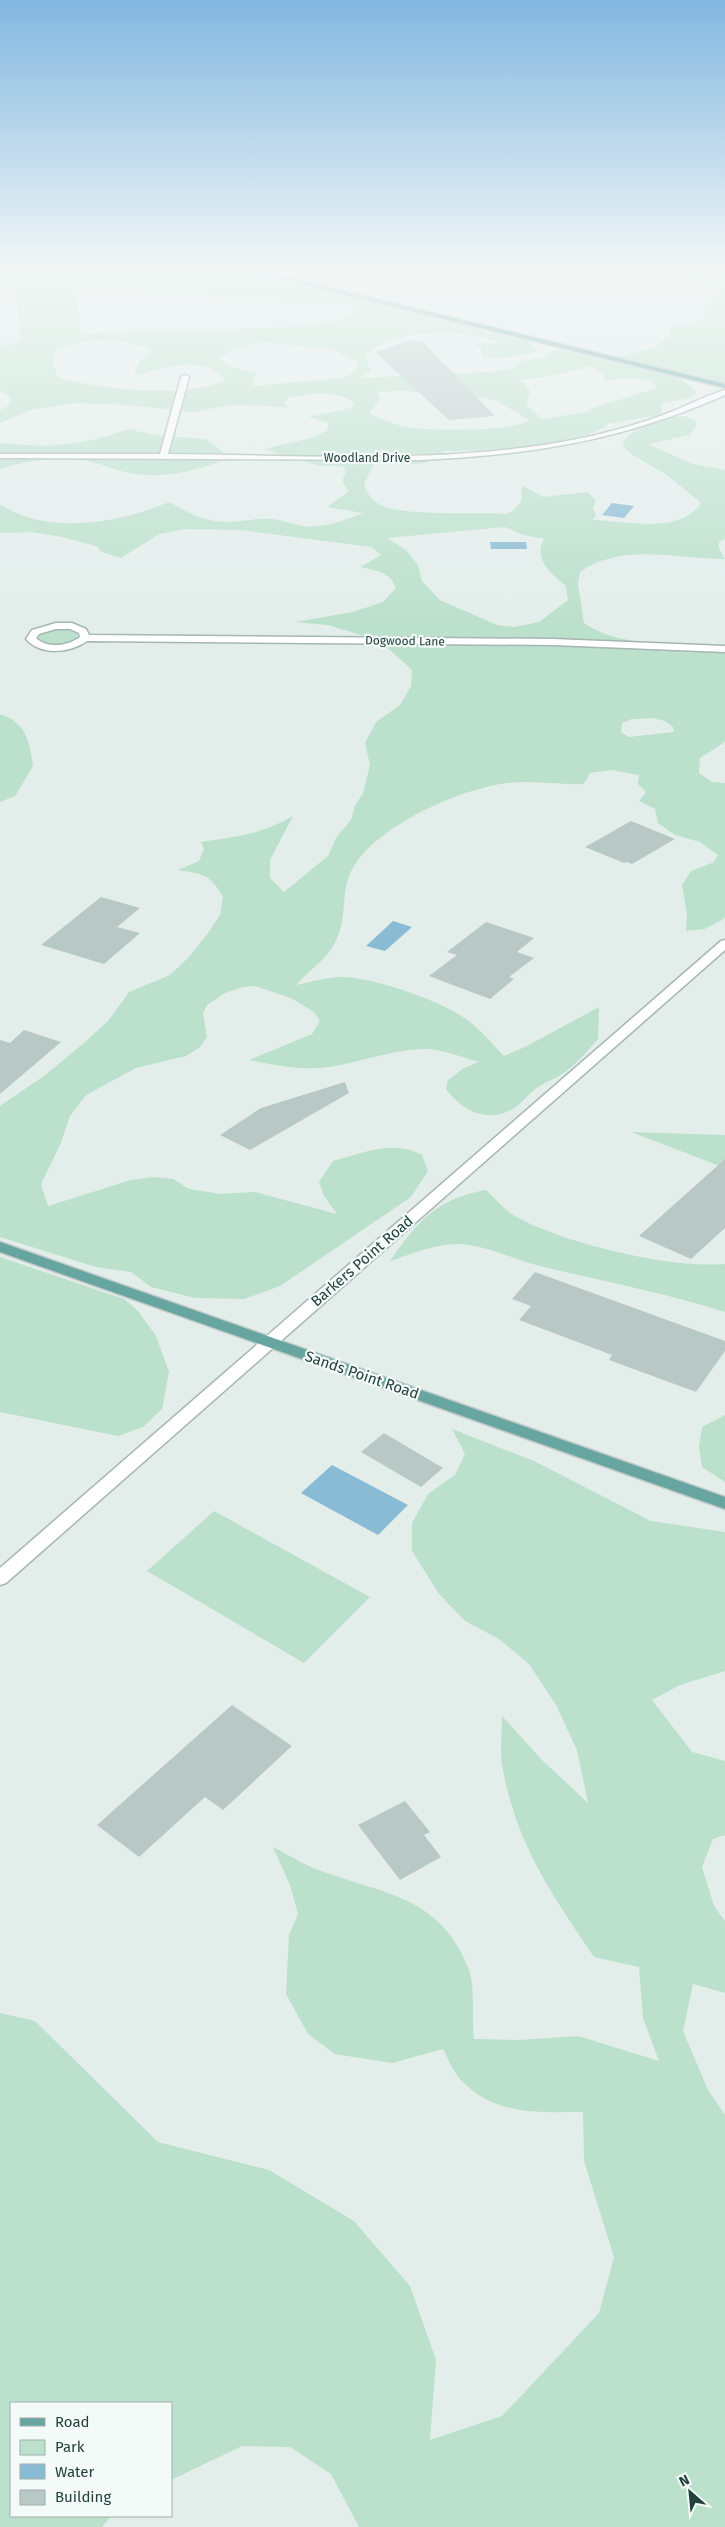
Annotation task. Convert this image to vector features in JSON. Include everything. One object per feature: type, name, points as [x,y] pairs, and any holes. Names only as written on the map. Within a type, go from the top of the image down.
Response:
[{"type":"main road","name":"Sands Point Road","points":[[0,1247],[725,1503]]},
{"type":"street","points":[[164,456],[182,388]]},
{"type":"street","name":"Woodland Drive","points":[[0,456],[419,458],[489,453],[590,438],[646,424],[725,392]]},
{"type":"street","name":"Dogwood Lane","points":[[85,638],[83,631],[79,628],[56,626],[35,632],[31,639],[39,645],[57,648],[75,644],[85,638],[553,642],[725,649]]},
{"type":"street","name":"Barkers Point Road","points":[[0,1578],[725,944]]},
{"type":"green space","points":[[0,388],[117,388],[168,391],[196,388],[527,388],[530,391],[526,404],[542,419],[587,412],[592,408],[657,388],[693,388],[696,394],[686,399],[662,403],[662,413],[658,415],[608,424],[597,431],[556,442],[530,446],[444,451],[435,458],[420,464],[406,462],[381,449],[364,484],[369,495],[377,503],[388,508],[403,511],[507,514],[515,509],[522,499],[521,491],[524,486],[543,497],[588,492],[596,501],[593,508],[596,515],[593,520],[652,524],[666,523],[692,513],[701,503],[667,475],[631,454],[624,447],[623,441],[647,424],[668,417],[678,416],[688,417],[696,421],[697,425],[690,435],[648,444],[693,464],[725,470],[725,539],[719,542],[719,548],[725,559],[650,554],[614,557],[596,563],[580,572],[578,584],[584,623],[600,632],[617,638],[635,641],[725,647],[725,742],[700,758],[699,773],[712,782],[725,783],[725,918],[705,929],[686,931],[687,914],[682,885],[691,871],[714,862],[718,855],[700,842],[675,835],[658,823],[655,809],[639,801],[646,792],[638,784],[639,775],[611,770],[589,773],[588,778],[583,784],[516,782],[465,793],[442,802],[396,827],[376,841],[361,857],[348,880],[342,922],[335,943],[324,958],[296,985],[338,977],[368,980],[407,991],[460,1015],[480,1030],[504,1056],[527,1046],[599,1007],[598,1039],[572,1066],[559,1076],[538,1087],[516,1107],[496,1115],[487,1115],[477,1113],[460,1104],[446,1089],[448,1080],[464,1068],[479,1062],[445,1052],[431,1049],[411,1050],[319,1068],[289,1067],[249,1060],[312,1034],[320,1021],[314,1012],[291,998],[255,986],[243,987],[225,993],[207,1005],[203,1013],[207,1037],[199,1048],[186,1056],[136,1068],[86,1095],[70,1116],[60,1145],[41,1184],[48,1206],[131,1180],[153,1177],[173,1179],[189,1189],[221,1194],[255,1192],[337,1214],[324,1196],[319,1182],[333,1161],[367,1151],[390,1148],[412,1150],[422,1155],[428,1171],[411,1197],[280,1286],[244,1299],[195,1298],[151,1287],[131,1272],[96,1267],[0,1237],[0,1106],[44,1076],[84,1043],[109,1020],[129,992],[170,975],[190,956],[208,933],[220,915],[223,897],[210,879],[205,876],[178,870],[199,861],[204,849],[201,842],[259,831],[293,816],[270,860],[270,878],[284,892],[328,856],[336,838],[351,820],[355,806],[363,793],[370,765],[365,743],[376,722],[400,705],[411,686],[412,670],[380,641],[328,625],[295,622],[353,612],[383,602],[396,588],[386,575],[360,567],[381,555],[371,547],[241,530],[185,529],[159,534],[121,558],[102,552],[96,546],[62,537],[31,532],[0,533],[0,504],[18,514],[39,520],[61,523],[83,523],[128,516],[169,502],[183,510],[215,521],[231,522],[273,519],[311,527],[334,523],[363,513],[327,507],[349,491],[343,482],[346,472],[343,466],[320,466],[263,449],[311,438],[327,431],[329,423],[308,417],[351,408],[354,404],[348,399],[332,394],[304,395],[288,398],[284,403],[289,407],[231,405],[193,412],[127,405],[75,403],[30,410],[0,423],[0,410],[8,406],[11,398],[0,391]],"holes":[[[401,391],[480,397],[497,401],[529,420],[520,424],[489,429],[450,430],[406,427],[369,414],[381,397],[377,392]],[[505,527],[523,535],[544,539],[541,546],[542,559],[545,566],[566,586],[568,600],[539,622],[514,627],[497,625],[440,600],[422,581],[418,565],[406,550],[387,538]],[[652,718],[665,721],[673,727],[674,732],[629,737],[621,732],[622,723],[632,719]]]},
{"type":"green space","points":[[129,429],[153,435],[206,439],[223,452],[223,460],[201,468],[165,475],[141,475],[88,461],[66,459],[32,461],[0,469],[0,443],[65,444],[95,439]]},
{"type":"green space","points":[[64,628],[78,633],[77,639],[68,643],[51,644],[38,638],[41,633],[51,629]]},
{"type":"green space","points":[[0,714],[16,722],[25,734],[33,766],[15,796],[0,802]]},
{"type":"green space","points":[[631,1132],[725,1135],[725,1168]]},
{"type":"green space","points":[[486,1190],[515,1216],[560,1236],[617,1252],[647,1258],[702,1264],[725,1264],[725,1312],[656,1293],[540,1266],[470,1245],[442,1245],[390,1261],[419,1223],[430,1214],[454,1199]]},
{"type":"green space","points":[[0,1257],[124,1299],[138,1311],[156,1336],[169,1372],[162,1409],[143,1427],[118,1436],[0,1412]]},
{"type":"green space","points":[[725,1415],[725,1482],[702,1467],[699,1447],[702,1427]]},
{"type":"green space","points":[[452,1429],[534,1461],[651,1521],[725,1532],[725,1671],[680,1685],[652,1700],[692,1752],[725,1761],[725,1835],[713,1839],[702,1867],[714,1906],[725,1921],[725,1993],[693,1984],[683,2031],[708,2090],[725,2115],[725,2527],[359,2527],[331,2474],[290,2447],[242,2446],[172,2480],[172,2402],[10,2402],[10,2517],[110,2517],[102,2527],[0,2527],[0,2013],[35,2021],[158,2142],[269,2170],[354,2221],[410,2286],[436,2360],[430,2440],[502,2416],[599,2313],[614,2257],[584,2161],[583,2112],[519,2110],[490,2101],[476,2093],[460,2079],[443,2049],[392,2063],[335,2054],[308,2034],[286,1994],[289,1935],[298,1914],[290,1885],[273,1847],[315,1869],[389,1893],[409,1902],[427,1913],[443,1927],[458,1946],[471,1977],[474,2039],[519,2040],[578,2036],[659,2061],[643,2018],[639,1967],[594,1957],[563,1911],[537,1867],[516,1819],[508,1793],[501,1759],[502,1716],[542,1760],[588,1803],[577,1750],[556,1705],[529,1664],[499,1639],[465,1621],[439,1594],[412,1551],[412,1523],[428,1494],[455,1475],[465,1454]]},
{"type":"green space","points":[[214,1511],[370,1597],[304,1663],[147,1571]]},
{"type":"water","points":[[612,503],[634,506],[624,518],[602,515]]},
{"type":"water","points":[[490,542],[526,542],[527,549],[491,549]]},
{"type":"water","points":[[393,921],[412,927],[385,951],[366,946]]},
{"type":"water","points":[[332,1465],[408,1505],[378,1535],[301,1493]]},
{"type":"building","points":[[414,388],[468,388],[495,416],[449,420]]},
{"type":"building","points":[[631,821],[675,839],[632,864],[624,863],[585,847]]},
{"type":"building","points":[[101,897],[140,908],[117,927],[140,933],[104,964],[41,945]]},
{"type":"building","points":[[486,922],[534,938],[517,952],[534,958],[509,977],[514,979],[490,999],[429,976],[457,955],[447,952]]},
{"type":"building","points":[[24,1030],[61,1042],[0,1094],[0,1040],[10,1043]]},
{"type":"building","points":[[345,1082],[349,1093],[250,1150],[220,1135],[261,1108]]},
{"type":"building","points":[[725,1159],[725,1228],[691,1259],[639,1236]]},
{"type":"building","points":[[535,1272],[725,1341],[725,1351],[696,1392],[609,1360],[612,1355],[519,1320],[531,1306],[512,1299]]},
{"type":"building","points":[[384,1433],[443,1468],[421,1487],[361,1452]]},
{"type":"building","points":[[232,1705],[292,1746],[223,1810],[205,1797],[139,1857],[97,1825]]},
{"type":"building","points":[[405,1801],[430,1832],[424,1835],[441,1857],[400,1880],[358,1825]]}]
